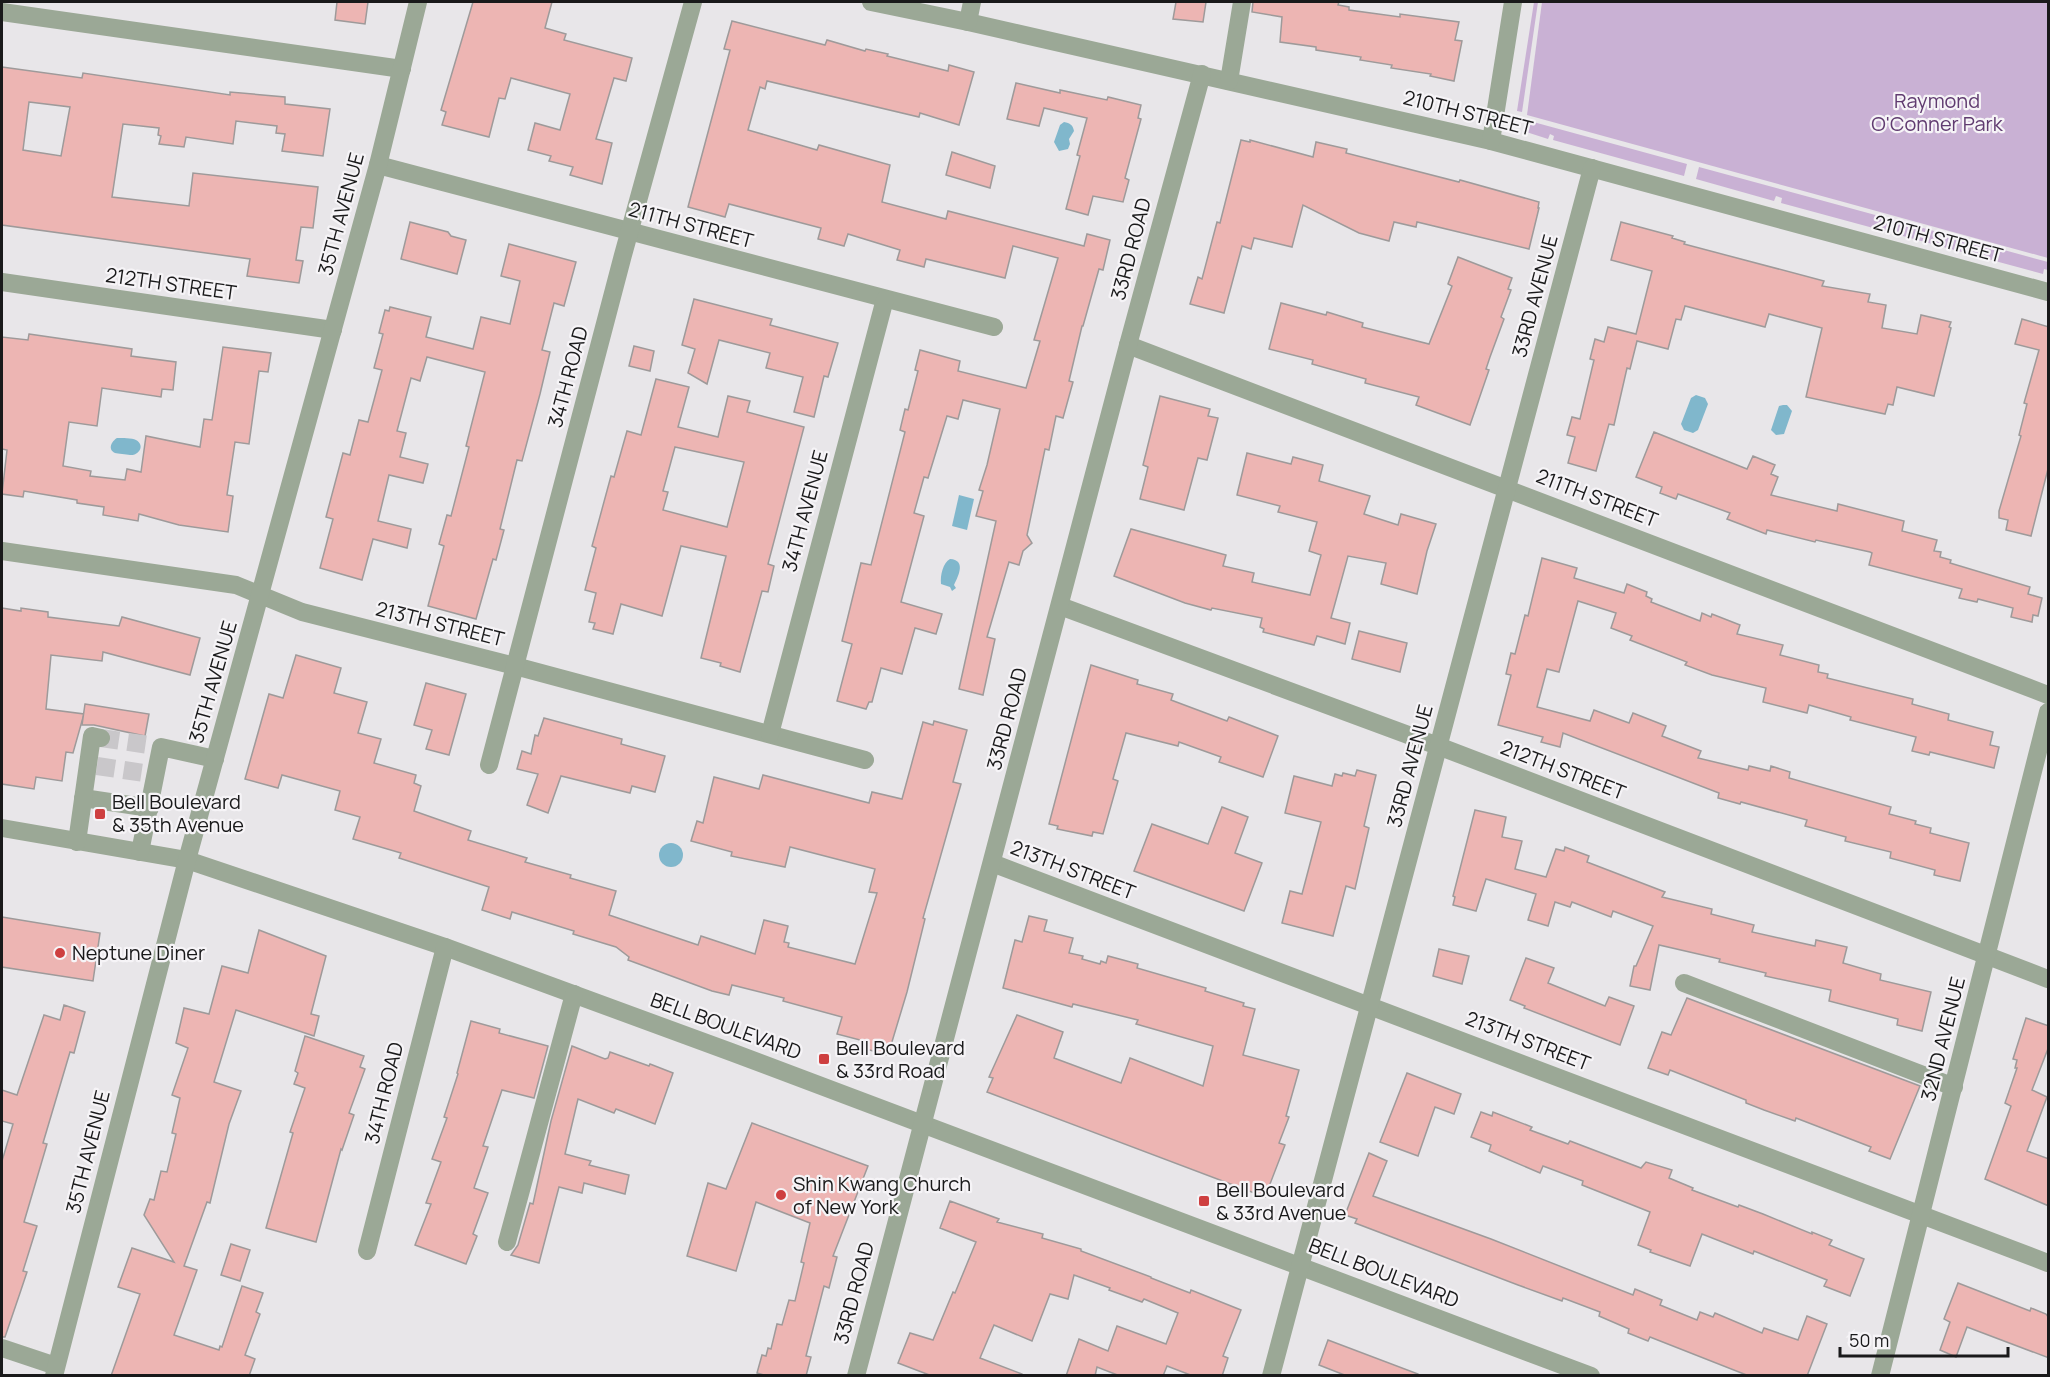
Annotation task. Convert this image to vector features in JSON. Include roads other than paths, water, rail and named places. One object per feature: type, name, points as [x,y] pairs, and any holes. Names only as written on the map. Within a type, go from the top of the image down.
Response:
[{"type":"street","name":"35TH AVENUE","points":[[55,1371],[187,860],[378,165],[418,2]]},
{"type":"street","name":"34TH ROAD","points":[[489,765],[629,233],[693,2]]},
{"type":"street","name":"210TH STREET","points":[[871,2],[968,21],[1491,141],[2049,292]]},
{"type":"street","points":[[968,21],[972,2]]},
{"type":"street","points":[[1229,81],[1242,2]]},
{"type":"street","points":[[1491,141],[1513,2]]},
{"type":"street","points":[[2,12],[402,69]]},
{"type":"street","name":"33RD ROAD","points":[[856,1376],[1128,345],[1202,74]]},
{"type":"street","name":"211TH STREET","points":[[378,165],[629,233],[994,327]]},
{"type":"street","name":"33RD AVENUE","points":[[1271,1376],[1592,168]]},
{"type":"street","name":"212TH STREET","points":[[2,282],[333,330]]},
{"type":"street","name":"34TH AVENUE","points":[[770,734],[885,299]]},
{"type":"street","name":"211TH STREET","points":[[1128,345],[2049,695]]},
{"type":"street","name":"213TH STREET","points":[[2,551],[236,585],[302,612],[515,666],[865,760]]},
{"type":"street","name":"212TH STREET","points":[[1060,606],[1438,746],[2049,979]]},
{"type":"street","name":"32ND AVENUE","points":[[1880,1376],[2049,712]]},
{"type":"street","points":[[77,842],[83,798],[92,766],[92,736],[101,738]]},
{"type":"street","points":[[140,852],[150,808],[150,774],[155,746],[215,759]]},
{"type":"street","points":[[83,798],[150,808]]},
{"type":"street","name":"BELL BOULEVARD","points":[[2,828],[187,860],[445,947],[922,1123],[1591,1376]]},
{"type":"street","name":"213TH STREET","points":[[992,863],[2049,1263]]},
{"type":"street","name":"34TH ROAD","points":[[367,1251],[445,947]]},
{"type":"street","points":[[1684,983],[1954,1086]]},
{"type":"street","points":[[507,1242],[574,994]]},
{"type":"street","points":[[2,1348],[55,1371]]},
{"type":"water","points":[[1064,122],[1071,125],[1074,131],[1069,139],[1068,149],[1059,151],[1054,142],[1060,125]]},
{"type":"water","points":[[1696,395],[1705,398],[1708,404],[1698,430],[1693,433],[1684,430],[1681,424],[1691,398]]},
{"type":"water","points":[[1787,405],[1792,411],[1784,434],[1776,435],[1771,430],[1779,406]]},
{"type":"water","points":[[117,438],[136,440],[141,448],[133,455],[115,453],[111,447]]},
{"type":"water","points":[[959,495],[974,499],[967,530],[952,526]]},
{"type":"water","points":[[950,559],[960,565],[954,585],[956,588],[952,591],[950,587],[941,584],[942,570]]},
{"type":"water","points":[[671,843],[676,844],[682,850],[682,860],[676,866],[671,867],[666,866],[660,860],[659,855],[660,850],[666,844]]},
{"type":"tunnel","points":[[101,738],[149,745]]},
{"type":"tunnel","points":[[97,766],[144,773]]},
{"type":"place","name":"Bell Boulevard & 35th Avenue","points":[[100,814]]},
{"type":"place","name":"Neptune Diner","points":[[60,953]]},
{"type":"place","name":"Bell Boulevard & 33rd Road","points":[[824,1059]]},
{"type":"place","name":"Shin Kwang Church of New York","points":[[781,1195]]},
{"type":"place","name":"Bell Boulevard & 33rd Avenue","points":[[1204,1201]]},
{"type":"park label","name":"Raymond O'Conner Park","points":[[1937,112]]}]
